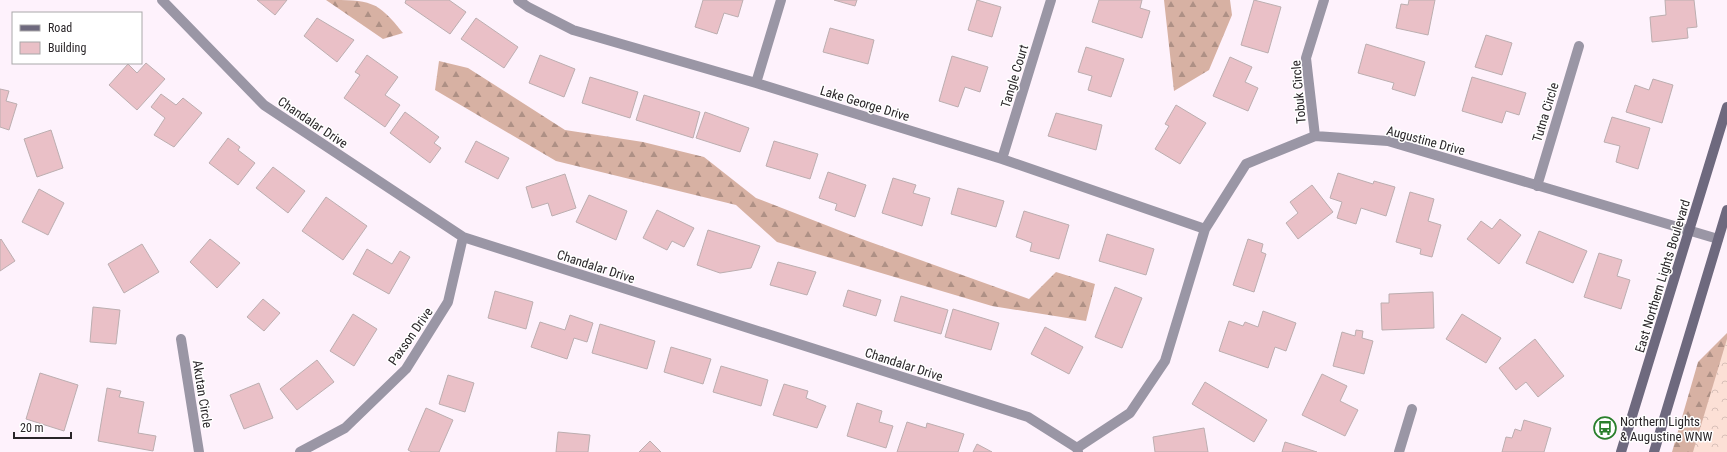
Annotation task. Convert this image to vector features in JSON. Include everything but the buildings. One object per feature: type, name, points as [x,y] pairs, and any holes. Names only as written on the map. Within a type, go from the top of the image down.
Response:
[{"type":"main road","name":"East Northern Lights Boulevard","points":[[1621,452],[1727,107]]},
{"type":"main road","points":[[1654,452],[1727,210]]},
{"type":"street","name":"Chandalar Drive","points":[[162,0],[264,106],[463,237],[1028,417],[1078,450]]},
{"type":"street","name":"Lake George Drive","points":[[518,0],[528,7],[573,30],[756,83],[1002,160],[1205,229]]},
{"type":"street","points":[[756,83],[781,0]]},
{"type":"street","name":"Tangle Court","points":[[1002,160],[1051,0]]},
{"type":"street","name":"Tobuk Circle","points":[[1315,136],[1306,58],[1324,0]]},
{"type":"street","name":"Tutna Circle","points":[[1537,186],[1579,46]]},
{"type":"street","name":"Augustine Drive","points":[[1078,450],[1130,413],[1165,361],[1205,229],[1246,164],[1315,136],[1388,141],[1718,239]]},
{"type":"street","name":"Paxson Drive","points":[[300,452],[345,428],[406,368],[448,302],[463,237]]},
{"type":"street","name":"Akutan Circle","points":[[181,339],[199,452]]},
{"type":"street","points":[[1399,452],[1412,409]]},
{"type":"green space","points":[[326,0],[353,1],[371,4],[386,14],[403,33],[383,39]]},
{"type":"green space","points":[[1164,0],[1230,0],[1232,15],[1209,70],[1174,91]]},
{"type":"green space","points":[[439,61],[468,68],[565,130],[643,142],[704,157],[756,198],[859,238],[1029,299],[1056,272],[1095,284],[1086,321],[992,306],[777,242],[736,205],[556,161],[435,90]]},
{"type":"green space","points":[[1727,333],[1727,452],[1672,452],[1698,362]]},
{"type":"green space","points":[[1727,339],[1727,452],[1693,452]]},
{"type":"place","name":"Northern Lights & Augustine WNW","points":[[1605,428]]}]
